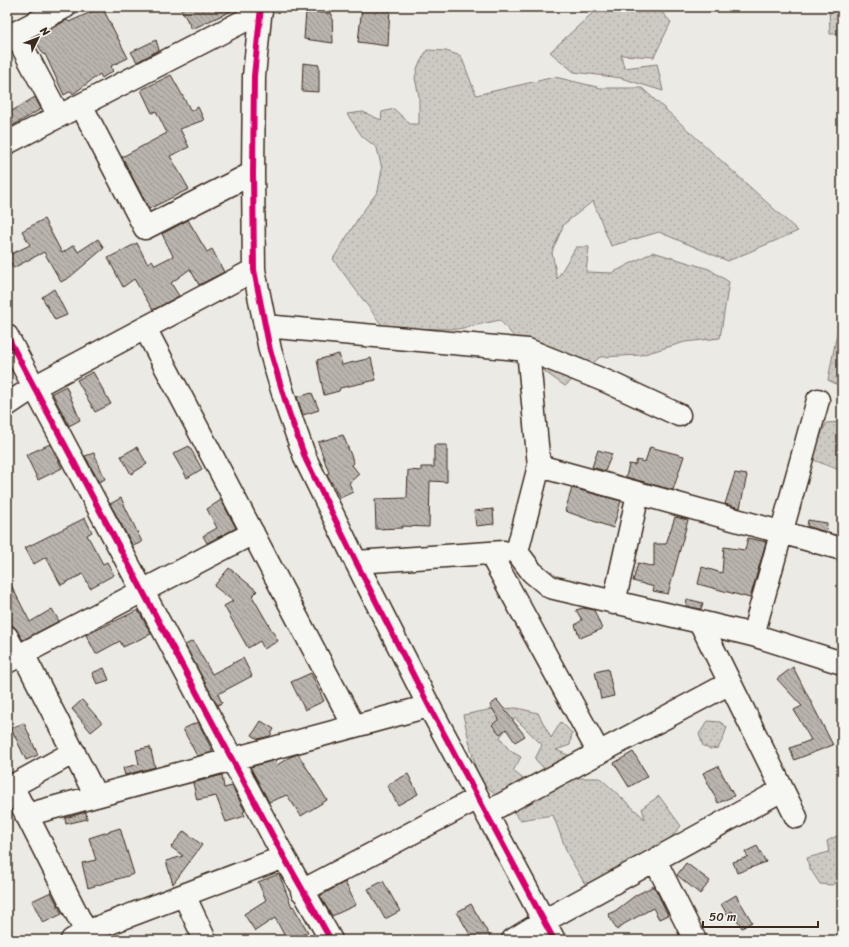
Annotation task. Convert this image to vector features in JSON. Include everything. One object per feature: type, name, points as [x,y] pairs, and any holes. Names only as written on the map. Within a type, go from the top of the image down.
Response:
[{"type":"street","points":[[59,116],[15,33],[65,7]]},
{"type":"street","points":[[7,143],[261,9]]},
{"type":"street","points":[[261,9],[254,76],[254,270],[270,350],[289,412],[306,460],[356,562],[429,706],[549,931]]},
{"type":"street","points":[[81,105],[145,228],[253,173]]},
{"type":"street","points":[[7,404],[34,387],[254,270]]},
{"type":"street","points":[[265,326],[528,350],[608,382],[679,415]]},
{"type":"street","points":[[145,328],[354,726]]},
{"type":"street","points":[[7,336],[302,891],[330,940]]},
{"type":"street","points":[[517,552],[539,466],[528,350]]},
{"type":"street","points":[[753,635],[818,400]]},
{"type":"street","points":[[539,466],[842,549]]},
{"type":"street","points":[[614,603],[638,494]]},
{"type":"street","points":[[16,657],[253,533]]},
{"type":"street","points":[[356,562],[517,552]]},
{"type":"street","points":[[517,552],[532,572],[550,587],[753,635],[842,663]]},
{"type":"street","points":[[490,553],[599,753]]},
{"type":"street","points":[[700,622],[796,817]]},
{"type":"street","points":[[7,637],[16,657],[74,752],[96,796]]},
{"type":"street","points":[[302,891],[482,805],[599,753],[730,683]]},
{"type":"street","points":[[26,815],[429,706]]},
{"type":"street","points":[[74,752],[9,788],[26,815],[82,937],[184,895],[284,857]]},
{"type":"street","points":[[513,940],[549,931],[655,860],[782,790]]},
{"type":"street","points":[[655,860],[695,940]]},
{"type":"street","points":[[184,895],[204,940]]},
{"type":"shaded area","points":[[599,7],[657,7],[671,22],[654,57],[621,55],[624,68],[657,64],[663,91],[621,78],[574,72],[550,52]]},
{"type":"shaded area","points":[[829,7],[842,7],[842,34],[830,34]]},
{"type":"shaded area","points":[[427,50],[446,51],[461,56],[476,95],[555,77],[601,88],[642,88],[798,231],[728,261],[659,232],[611,246],[593,201],[564,224],[552,252],[557,279],[576,247],[589,247],[586,272],[612,273],[653,252],[709,269],[729,282],[720,338],[685,342],[641,355],[600,357],[565,386],[541,369],[500,320],[458,329],[384,328],[333,259],[359,217],[378,191],[382,169],[377,148],[362,136],[347,114],[363,112],[381,120],[382,112],[394,109],[410,124],[419,124],[419,96],[415,78],[418,66]]},
{"type":"shaded area","points":[[842,325],[842,387],[828,380],[838,328]]},
{"type":"shaded area","points":[[842,422],[842,471],[811,459],[826,423]]},
{"type":"shaded area","points":[[517,708],[538,713],[551,738],[561,722],[572,733],[570,745],[556,750],[582,761],[551,776],[535,759],[542,745],[515,718],[500,737],[509,750],[521,757],[513,771],[522,778],[525,787],[500,799],[478,778],[463,715],[493,709]]},
{"type":"shaded area","points":[[708,721],[720,722],[727,727],[718,748],[710,749],[703,746],[699,734]]},
{"type":"shaded area","points":[[570,778],[600,778],[645,819],[642,808],[659,796],[681,826],[653,858],[589,891],[568,855],[553,815],[520,820],[506,802],[525,796],[556,790]]},
{"type":"shaded area","points":[[837,836],[842,842],[842,881],[840,879],[832,885],[820,884],[809,867],[807,858],[829,852],[827,841]]},
{"type":"building","points":[[102,7],[128,58],[111,66],[113,71],[102,78],[100,74],[73,94],[71,91],[64,95],[45,54],[44,55],[34,38],[67,20],[69,22]]},
{"type":"building","points":[[180,7],[240,7],[192,29]]},
{"type":"building","points":[[362,7],[390,7],[388,46],[358,42]]},
{"type":"building","points":[[306,11],[332,14],[333,43],[304,39]]},
{"type":"building","points":[[156,40],[159,50],[137,62],[131,52]]},
{"type":"building","points":[[303,63],[319,65],[319,92],[302,91]]},
{"type":"building","points":[[171,75],[191,111],[198,107],[204,120],[180,129],[189,147],[170,156],[189,189],[149,209],[122,157],[167,133],[156,111],[152,113],[141,90]]},
{"type":"building","points":[[35,97],[41,109],[7,129],[7,114]]},
{"type":"building","points":[[44,219],[62,253],[74,245],[78,252],[98,239],[104,248],[70,277],[61,282],[44,252],[13,268],[7,256],[30,245],[22,231]]},
{"type":"building","points":[[188,220],[207,252],[212,249],[224,272],[199,285],[190,269],[171,283],[179,296],[153,310],[134,279],[123,287],[108,258],[137,243],[147,263],[152,260],[155,265],[173,256],[162,234]]},
{"type":"building","points":[[54,289],[67,315],[55,320],[42,297]]},
{"type":"building","points":[[339,354],[342,365],[371,358],[376,380],[340,388],[339,391],[324,395],[317,360]]},
{"type":"building","points":[[93,372],[111,404],[95,412],[77,380]]},
{"type":"building","points":[[66,386],[80,420],[69,426],[52,393]]},
{"type":"building","points":[[312,393],[319,410],[303,415],[297,397]]},
{"type":"building","points":[[343,435],[354,463],[352,465],[359,474],[349,483],[353,492],[340,498],[327,474],[329,473],[318,442]]},
{"type":"building","points":[[50,444],[62,468],[38,480],[26,455]]},
{"type":"building","points":[[434,445],[447,445],[447,482],[430,481],[429,527],[402,526],[402,528],[376,529],[375,499],[407,498],[408,470],[421,471],[421,467],[434,467]]},
{"type":"building","points":[[189,446],[202,469],[187,478],[173,454]]},
{"type":"building","points":[[137,447],[147,464],[131,474],[121,456]]},
{"type":"building","points":[[650,447],[684,456],[673,490],[626,477],[629,464],[635,465],[637,460],[645,462]]},
{"type":"building","points":[[598,450],[612,454],[605,471],[592,467]]},
{"type":"building","points":[[94,453],[105,479],[99,482],[85,456]]},
{"type":"building","points":[[735,473],[747,475],[740,508],[725,504]]},
{"type":"building","points":[[572,488],[621,501],[613,528],[565,511]]},
{"type":"building","points":[[121,498],[142,542],[133,546],[110,504]]},
{"type":"building","points":[[221,500],[236,528],[207,543],[203,536],[217,528],[207,509]]},
{"type":"building","points":[[493,509],[494,524],[476,526],[474,511]]},
{"type":"building","points":[[675,517],[688,520],[668,594],[653,591],[654,587],[633,581],[638,563],[654,567],[654,544],[666,544]]},
{"type":"building","points":[[85,518],[92,532],[87,535],[103,564],[107,562],[114,575],[90,588],[83,574],[61,585],[46,557],[34,564],[25,548]]},
{"type":"building","points":[[808,520],[827,523],[826,532],[807,526]]},
{"type":"building","points":[[748,538],[766,542],[750,598],[698,584],[702,567],[722,573],[724,547],[745,550]]},
{"type":"building","points":[[229,568],[257,591],[252,596],[278,641],[264,649],[260,641],[248,648],[224,606],[233,601],[214,586]]},
{"type":"building","points":[[7,577],[30,622],[52,609],[59,621],[23,640],[7,617]]},
{"type":"building","points":[[687,599],[703,603],[701,609],[686,606]]},
{"type":"building","points":[[583,608],[594,610],[602,629],[580,638],[575,625],[582,620],[576,610]]},
{"type":"building","points":[[138,610],[151,634],[123,647],[120,641],[96,654],[86,635]]},
{"type":"building","points":[[193,641],[212,674],[243,658],[252,676],[218,694],[222,703],[217,705],[185,645]]},
{"type":"building","points":[[793,667],[833,745],[794,760],[790,748],[811,740],[794,710],[802,706],[777,679]]},
{"type":"building","points":[[104,668],[109,680],[97,684],[92,673]]},
{"type":"building","points":[[608,669],[614,696],[601,699],[595,672]]},
{"type":"building","points":[[311,673],[324,701],[305,710],[291,682]]},
{"type":"building","points":[[82,700],[102,723],[91,732],[72,709]]},
{"type":"building","points":[[497,700],[525,736],[515,742],[506,729],[500,734],[492,725],[499,719],[490,705]]},
{"type":"building","points":[[261,721],[274,729],[270,736],[258,739],[252,735]]},
{"type":"building","points":[[198,722],[213,752],[197,756],[183,729]]},
{"type":"building","points":[[24,723],[38,755],[26,760],[11,728]]},
{"type":"building","points":[[150,747],[155,767],[125,775],[123,768],[139,764],[136,750]]},
{"type":"building","points":[[633,752],[648,776],[629,787],[614,763]]},
{"type":"building","points":[[298,754],[327,800],[301,816],[287,795],[269,802],[250,767],[275,760],[277,765]]},
{"type":"building","points":[[718,766],[734,796],[718,803],[703,773]]},
{"type":"building","points":[[408,774],[418,794],[398,805],[387,785]]},
{"type":"building","points":[[222,775],[224,788],[232,786],[245,811],[243,812],[245,816],[226,822],[216,796],[197,800],[193,783]]},
{"type":"building","points":[[86,812],[87,819],[66,824],[65,818]]},
{"type":"building","points":[[120,828],[134,874],[88,888],[82,863],[96,860],[89,838]]},
{"type":"building","points":[[184,831],[202,845],[173,884],[166,861],[183,856],[171,847]]},
{"type":"building","points":[[757,846],[766,862],[737,873],[733,862],[748,857],[745,852]]},
{"type":"building","points":[[686,863],[710,881],[700,894],[677,875]]},
{"type":"building","points":[[279,874],[292,907],[293,906],[308,932],[293,940],[287,940],[275,918],[255,931],[244,914],[266,900],[258,882]]},
{"type":"building","points":[[383,881],[400,911],[385,919],[368,889]]},
{"type":"building","points":[[345,882],[356,905],[332,916],[320,896]]},
{"type":"building","points":[[654,886],[668,915],[659,919],[653,908],[624,924],[617,930],[608,914],[615,911],[636,895]]},
{"type":"building","points":[[51,892],[62,914],[43,923],[32,901]]},
{"type":"building","points":[[736,895],[752,922],[742,928],[732,911],[727,914],[721,904]]},
{"type":"building","points":[[471,904],[492,940],[473,940],[457,912]]},
{"type":"cycle path","points":[[261,7],[254,76],[254,270],[270,350],[289,413],[306,460],[356,562],[429,706],[554,940]]},
{"type":"cycle path","points":[[7,336],[284,857],[331,940]]}]
